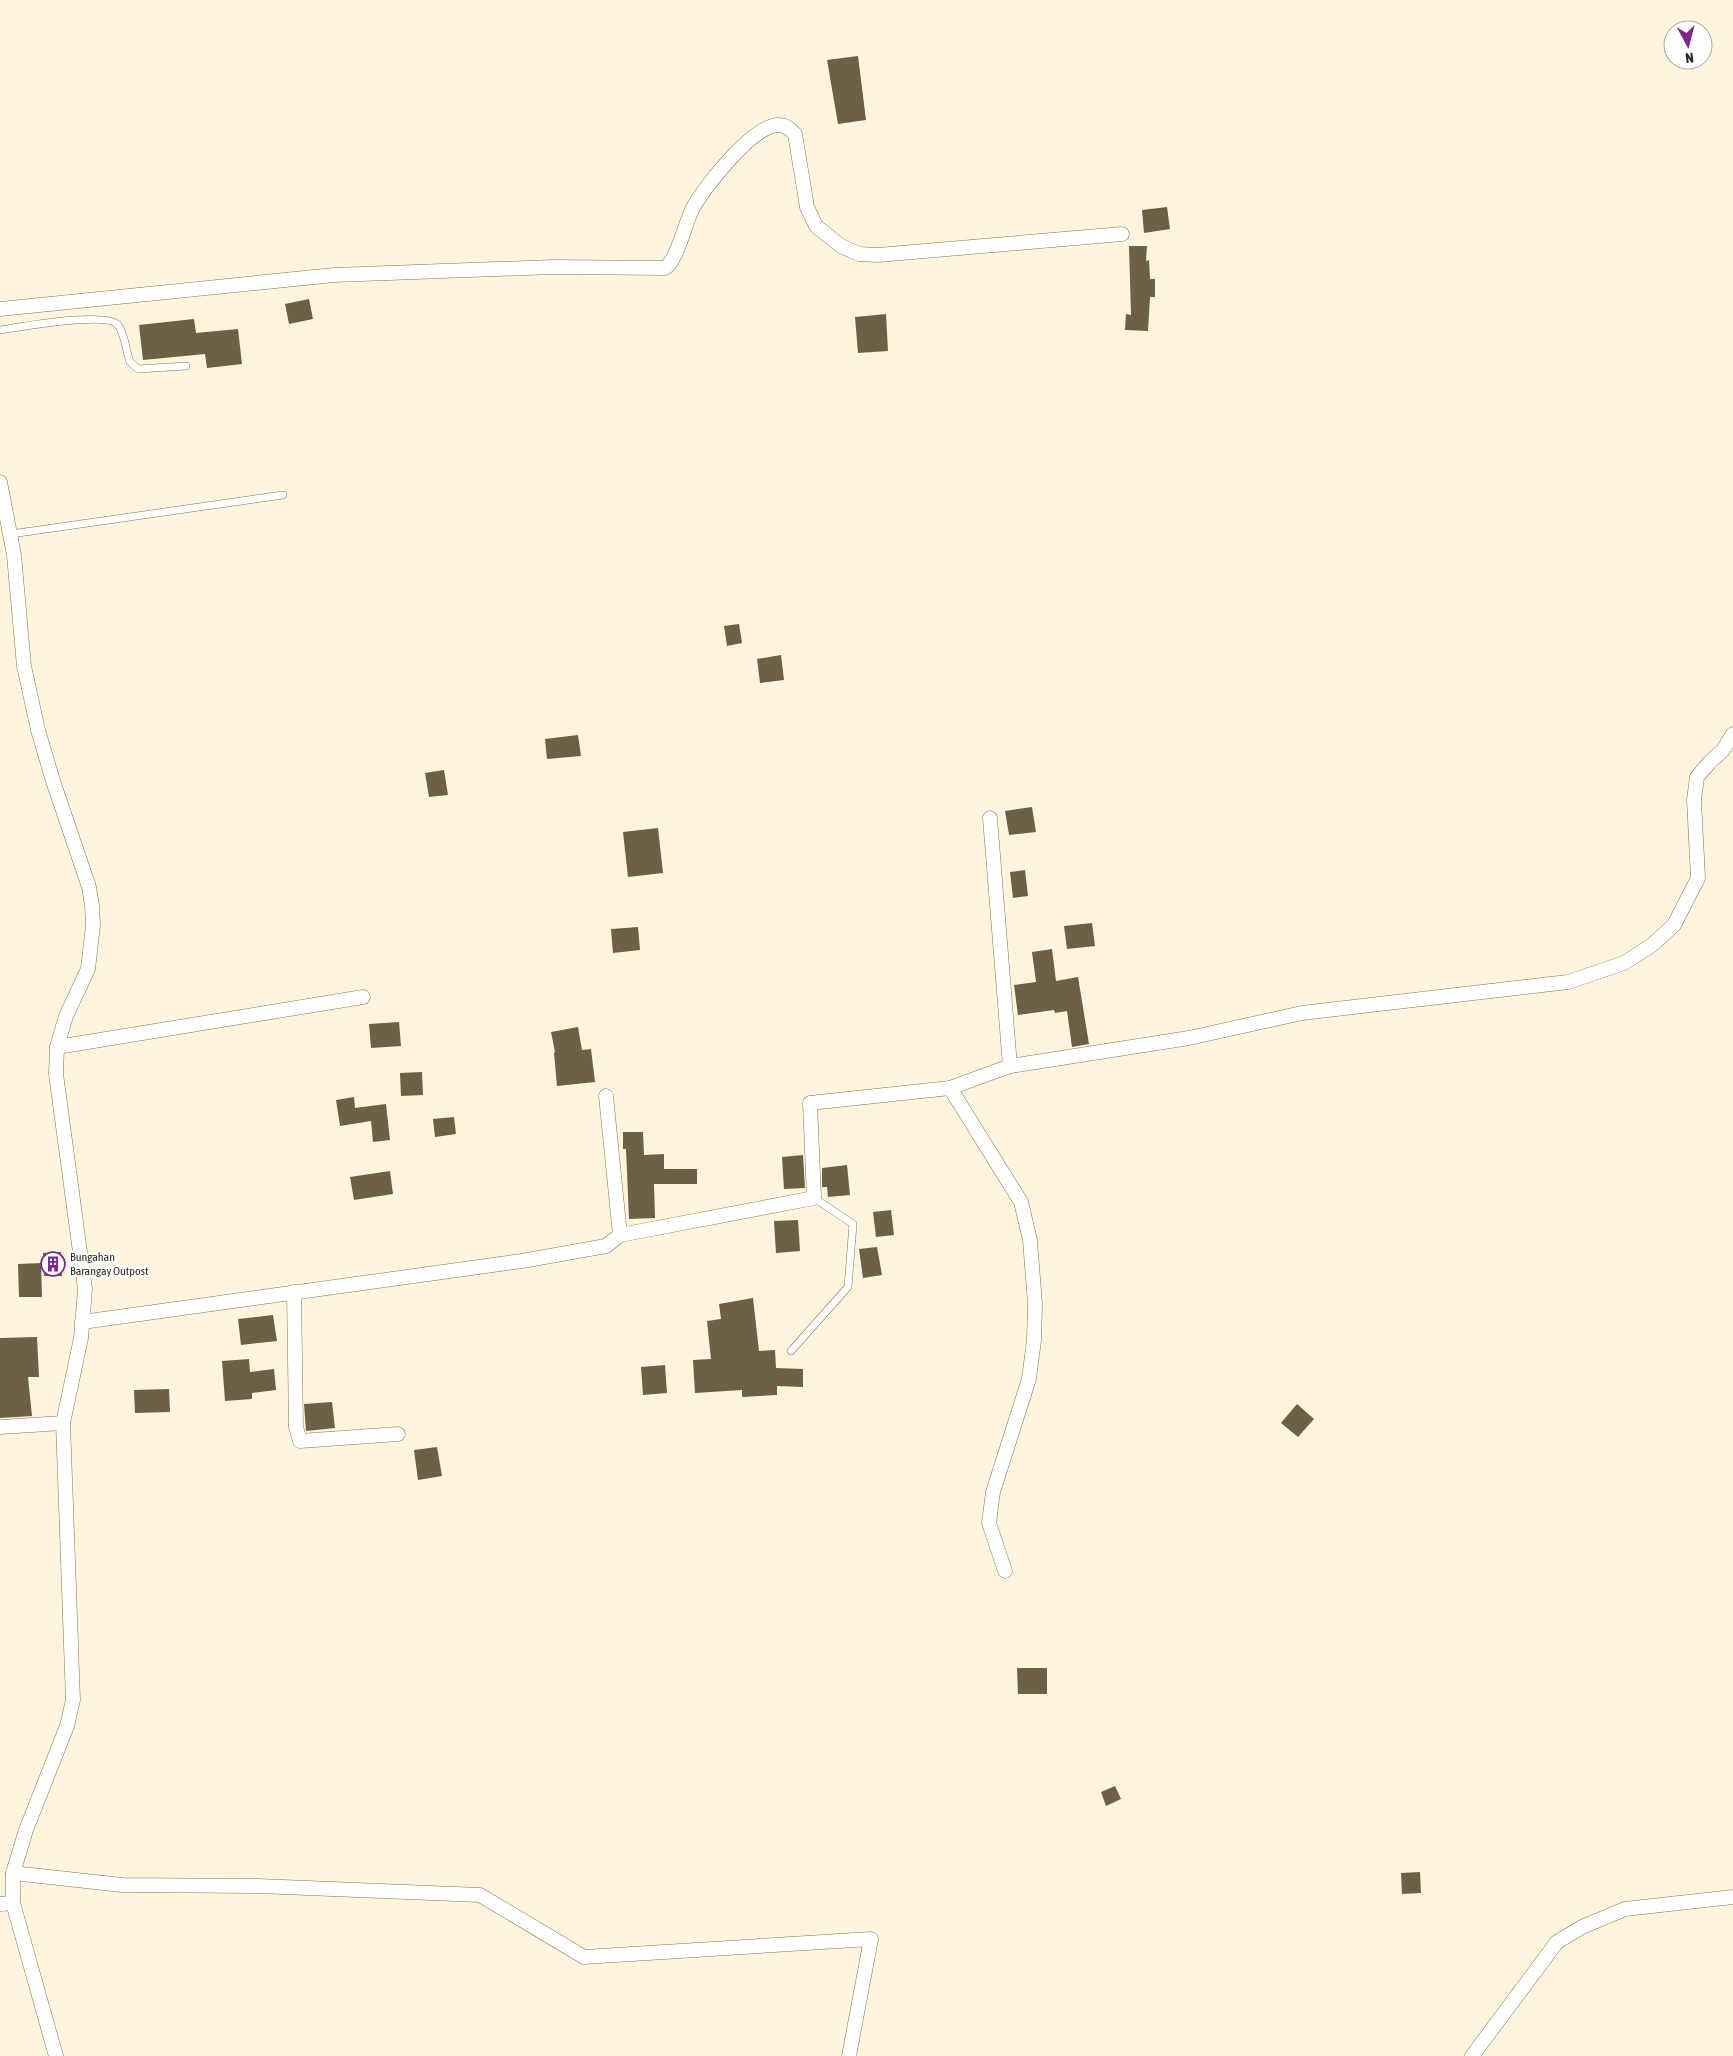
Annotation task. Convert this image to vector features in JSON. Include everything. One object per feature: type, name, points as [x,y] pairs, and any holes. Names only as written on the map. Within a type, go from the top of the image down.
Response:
[{"type":"street","points":[[0,309],[334,275],[553,267],[665,268],[673,261],[687,219],[721,169],[750,138],[762,130],[778,125],[790,129],[795,134],[807,207],[816,226],[841,246],[859,254],[878,255],[1122,234]]},
{"type":"street","points":[[0,482],[11,534],[24,666],[52,781],[89,887],[93,925],[88,969],[66,1016],[57,1047],[56,1074],[85,1289],[80,1338],[63,1423],[73,1700],[68,1726],[26,1830],[6,1904],[56,2056]]},
{"type":"street","points":[[82,1322],[531,1260],[606,1246],[620,1235],[814,1198],[810,1103],[950,1088],[1010,1066],[1181,1040],[1302,1013],[1568,982],[1624,963],[1652,945],[1674,925],[1698,878],[1694,800],[1697,777],[1723,750],[1733,734]]},
{"type":"street","points":[[990,818],[1010,1066]]},
{"type":"street","points":[[57,1047],[363,997]]},
{"type":"street","points":[[950,1088],[1021,1202],[1030,1240],[1035,1304],[1032,1360],[1029,1379],[993,1492],[989,1523],[1005,1571]]},
{"type":"street","points":[[606,1096],[620,1235]]},
{"type":"street","points":[[294,1292],[296,1427],[300,1441],[398,1434]]},
{"type":"street","points":[[0,1427],[63,1423]]},
{"type":"street","points":[[13,1873],[122,1885],[258,1886],[480,1895],[584,1957],[871,1940],[849,2056]]},
{"type":"street","points":[[1472,2056],[1558,1942],[1582,1927],[1624,1909],[1733,1897]]},
{"type":"lane","points":[[0,330],[84,319],[104,319],[115,322],[120,326],[130,362],[138,369],[186,366]]},
{"type":"lane","points":[[11,534],[283,495]]},
{"type":"lane","points":[[791,1351],[848,1287],[853,1224],[814,1198]]},
{"type":"building","points":[[858,56],[866,120],[838,124],[827,60]]},
{"type":"building","points":[[1167,207],[1170,229],[1144,233],[1142,210]]},
{"type":"building","points":[[1129,246],[1147,246],[1146,261],[1149,260],[1150,279],[1155,279],[1155,297],[1150,297],[1148,331],[1125,330],[1126,314],[1131,315]]},
{"type":"building","points":[[309,299],[313,319],[289,324],[285,304]]},
{"type":"building","points":[[886,314],[888,351],[858,353],[855,317]]},
{"type":"building","points":[[194,319],[196,333],[238,329],[242,364],[207,368],[205,354],[143,360],[139,325]]},
{"type":"building","points":[[739,624],[742,643],[727,646],[724,626]]},
{"type":"building","points":[[781,655],[784,680],[760,683],[757,659]]},
{"type":"building","points":[[578,735],[581,756],[547,759],[545,739]]},
{"type":"building","points":[[444,770],[448,795],[429,797],[425,773]]},
{"type":"building","points":[[1032,807],[1036,832],[1009,835],[1005,811]]},
{"type":"building","points":[[658,828],[663,873],[628,877],[623,832]]},
{"type":"building","points":[[1025,870],[1028,896],[1013,898],[1010,872]]},
{"type":"building","points":[[1092,923],[1095,946],[1067,949],[1064,926]]},
{"type":"building","points":[[638,927],[640,950],[613,953],[611,929]]},
{"type":"building","points":[[1052,949],[1056,981],[1078,977],[1089,1044],[1072,1047],[1067,1011],[1055,1013],[1054,1010],[1018,1015],[1014,985],[1036,982],[1032,952]]},
{"type":"building","points":[[399,1022],[401,1046],[371,1048],[369,1024]]},
{"type":"building","points":[[578,1027],[582,1050],[591,1049],[595,1082],[557,1086],[555,1052],[551,1032]]},
{"type":"building","points":[[422,1072],[423,1095],[401,1096],[400,1073]]},
{"type":"building","points":[[354,1097],[355,1108],[386,1104],[390,1140],[373,1142],[371,1121],[340,1126],[336,1100]]},
{"type":"building","points":[[454,1117],[456,1134],[435,1137],[433,1119]]},
{"type":"building","points":[[623,1132],[643,1132],[644,1155],[664,1154],[664,1169],[697,1169],[697,1184],[654,1184],[655,1218],[629,1219],[626,1149],[623,1149]]},
{"type":"building","points":[[803,1155],[805,1188],[784,1189],[782,1157]]},
{"type":"building","points":[[847,1165],[850,1195],[828,1197],[827,1187],[822,1187],[822,1168]]},
{"type":"building","points":[[390,1171],[393,1194],[354,1200],[350,1177]]},
{"type":"building","points":[[891,1210],[894,1235],[876,1237],[873,1212]]},
{"type":"building","points":[[798,1220],[800,1251],[776,1253],[774,1221]]},
{"type":"building","points":[[877,1247],[882,1275],[863,1278],[859,1249]]},
{"type":"building","name":"Bungahan Barangay Outpost","points":[[61,1252],[62,1276],[44,1276],[43,1253]]},
{"type":"building","points":[[41,1263],[42,1297],[19,1297],[18,1264]]},
{"type":"building","points":[[753,1298],[759,1351],[775,1350],[776,1368],[803,1369],[803,1387],[777,1386],[777,1395],[742,1397],[742,1390],[695,1393],[693,1360],[711,1359],[707,1321],[721,1319],[719,1304]]},
{"type":"building","points":[[273,1315],[277,1341],[241,1345],[238,1319]]},
{"type":"building","points":[[37,1337],[39,1377],[28,1377],[32,1416],[0,1418],[0,1338]]},
{"type":"building","points":[[249,1359],[250,1372],[274,1369],[276,1390],[252,1393],[252,1399],[225,1401],[222,1361]]},
{"type":"building","points":[[665,1365],[667,1393],[643,1395],[641,1367]]},
{"type":"building","points":[[169,1389],[170,1412],[135,1413],[134,1390]]},
{"type":"building","points":[[332,1402],[335,1428],[306,1431],[304,1404]]},
{"type":"building","points":[[1297,1404],[1314,1419],[1298,1437],[1281,1423]]},
{"type":"building","points":[[437,1447],[442,1476],[418,1480],[414,1450]]},
{"type":"building","points":[[1017,1668],[1047,1668],[1047,1694],[1018,1694]]},
{"type":"building","points":[[1115,1786],[1121,1799],[1106,1806],[1101,1792]]},
{"type":"building","points":[[1420,1872],[1421,1893],[1402,1894],[1401,1873]]},
{"type":"place","name":"Bungahan Barangay Outpost","points":[[53,1264]]}]
